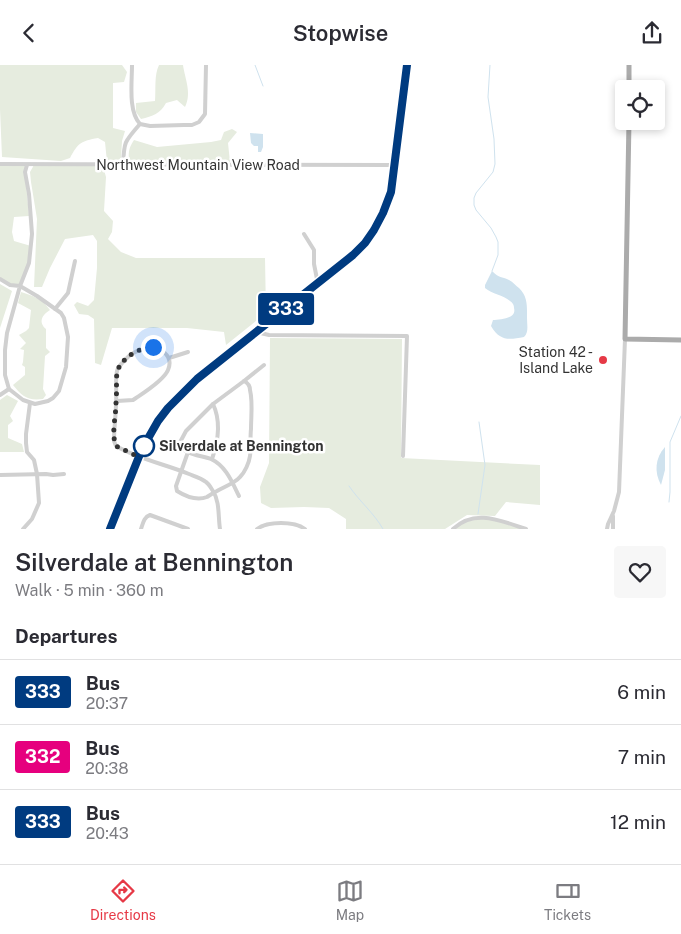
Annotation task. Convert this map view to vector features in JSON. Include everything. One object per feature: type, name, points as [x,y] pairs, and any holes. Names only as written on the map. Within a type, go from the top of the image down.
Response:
[{"type":"main road","points":[[110,529],[146,440],[168,408],[188,387],[358,251],[374,230],[389,199],[392,187],[407,65]]},
{"type":"main road","points":[[629,65],[629,80]]},
{"type":"main road","points":[[629,130],[625,339],[681,340]]},
{"type":"street","points":[[132,65],[132,107],[134,115],[140,124],[150,126],[192,125],[199,122],[205,114],[206,65]]},
{"type":"street","points":[[123,165],[126,141],[140,124]]},
{"type":"street","name":"Northwest Mountain View Road","points":[[0,164],[395,165]]},
{"type":"street","points":[[0,279],[10,285],[20,286],[37,296],[61,313],[64,318],[68,337],[68,358],[64,378],[59,391],[53,398],[41,403],[30,403],[19,398],[9,389],[6,375],[6,340],[20,286],[29,263],[32,234],[29,194],[25,172],[27,165]]},
{"type":"street","points":[[304,234],[314,250],[314,264],[318,284]]},
{"type":"street","points":[[55,309],[68,293],[75,261]]},
{"type":"street","points":[[256,332],[269,335],[407,336],[403,456]]},
{"type":"street","points":[[607,529],[619,494],[625,339]]},
{"type":"street","points":[[116,401],[133,400],[156,383],[168,371],[169,358],[164,352],[153,347],[138,350],[132,353],[117,371],[114,441],[116,446],[139,457],[182,471],[208,483],[217,500],[219,529]]},
{"type":"street","points":[[169,358],[188,352]]},
{"type":"street","points":[[239,496],[223,468],[212,459],[188,452],[178,446],[186,431],[213,404],[264,365]]},
{"type":"street","points":[[188,452],[176,486],[177,491],[181,494],[197,499],[208,496],[240,478],[250,457],[250,390],[248,383],[244,381]]},
{"type":"street","points":[[0,395],[9,389]]},
{"type":"street","points":[[23,529],[32,519],[39,503],[34,460],[27,452],[26,443],[30,403]]},
{"type":"street","points":[[212,459],[216,447],[218,426],[213,404]]},
{"type":"street","points":[[0,475],[64,474]]},
{"type":"street","points":[[613,529],[614,511]]},
{"type":"street","points":[[141,529],[146,516],[150,515],[188,529]]},
{"type":"street","points":[[453,529],[459,523],[475,517],[498,520],[526,529]]},
{"type":"street","points":[[257,529],[265,524],[288,523],[297,524],[306,529]]},
{"type":"shaded area","points":[[0,65],[122,65],[127,72],[124,82],[113,83],[113,128],[125,131],[122,141],[121,158],[118,162],[107,162],[105,142],[98,138],[81,143],[70,158],[61,161],[2,157]]},
{"type":"shaded area","points":[[159,65],[183,65],[188,91],[187,102],[185,107],[177,100],[166,103],[156,114],[141,119],[136,112],[136,103],[155,101],[157,69]]},
{"type":"shaded area","points":[[232,129],[237,132],[228,143],[230,162],[132,162],[129,159],[131,144],[134,140],[157,147],[211,142],[221,140],[224,132]]},
{"type":"shaded area","points":[[0,164],[27,165],[25,172],[29,216],[14,217],[12,232],[14,241],[31,246],[29,263],[20,286],[10,285],[0,279]]},
{"type":"shaded area","points":[[34,165],[103,166],[106,177],[104,211],[113,221],[112,232],[108,239],[121,252],[136,258],[265,258],[266,313],[226,345],[224,332],[187,328],[112,328],[101,365],[95,363],[94,319],[88,315],[79,314],[74,305],[77,302],[88,306],[94,300],[97,241],[93,235],[65,239],[42,287],[34,287],[37,219],[30,172]]},
{"type":"shaded area","points":[[0,284],[12,291],[0,328]]},
{"type":"shaded area","points":[[21,292],[37,298],[50,310],[43,316],[42,321],[46,329],[46,348],[50,352],[45,356],[43,389],[46,395],[43,399],[25,397],[13,385],[25,375],[25,367],[22,365],[24,350],[20,349],[26,343],[19,335],[29,328],[31,310],[18,303]]},
{"type":"shaded area","points":[[270,338],[402,339],[401,458],[540,465],[540,505],[506,502],[495,516],[467,515],[445,529],[346,529],[346,519],[329,508],[271,508],[261,503],[260,487],[269,463]]},
{"type":"shaded area","points":[[7,395],[18,401],[10,416],[13,421],[8,425],[8,438],[22,444],[24,452],[0,452],[0,400]]},
{"type":"shaded area","points":[[484,518],[526,529],[453,529],[459,523]]},
{"type":"water","points":[[250,133],[263,134],[261,152],[258,152],[258,146],[254,146],[251,143]]},
{"type":"water","points":[[492,271],[512,282],[524,295],[527,306],[527,333],[524,337],[513,339],[501,337],[491,326],[493,320],[507,318],[514,312],[514,305],[511,302],[485,288]]},
{"type":"water","points":[[665,447],[665,470],[661,485],[657,475],[657,460]]},
{"type":"waterway","points":[[255,65],[263,86]]},
{"type":"waterway","points":[[490,65],[488,97],[494,139],[495,164],[493,172],[476,193],[474,205],[491,228],[498,242],[498,255],[492,271]]},
{"type":"waterway","points":[[669,502],[670,442],[681,416]]},
{"type":"waterway","points":[[478,514],[485,465],[479,422]]},
{"type":"waterway","points":[[349,486],[383,529]]},
{"type":"bus line","name":"333","points":[[110,529],[142,449],[168,408],[197,379],[353,255],[374,230],[391,192],[407,65]]},
{"type":"place","name":"Station 42 - Island Lake","points":[[603,360]]},
{"type":"place","name":"Silverdale at Bennington","points":[[144,446]]},
{"type":"route","points":[[144,446],[139,457],[116,446],[114,433],[116,379],[117,371],[127,357],[138,350],[153,347]]}]
